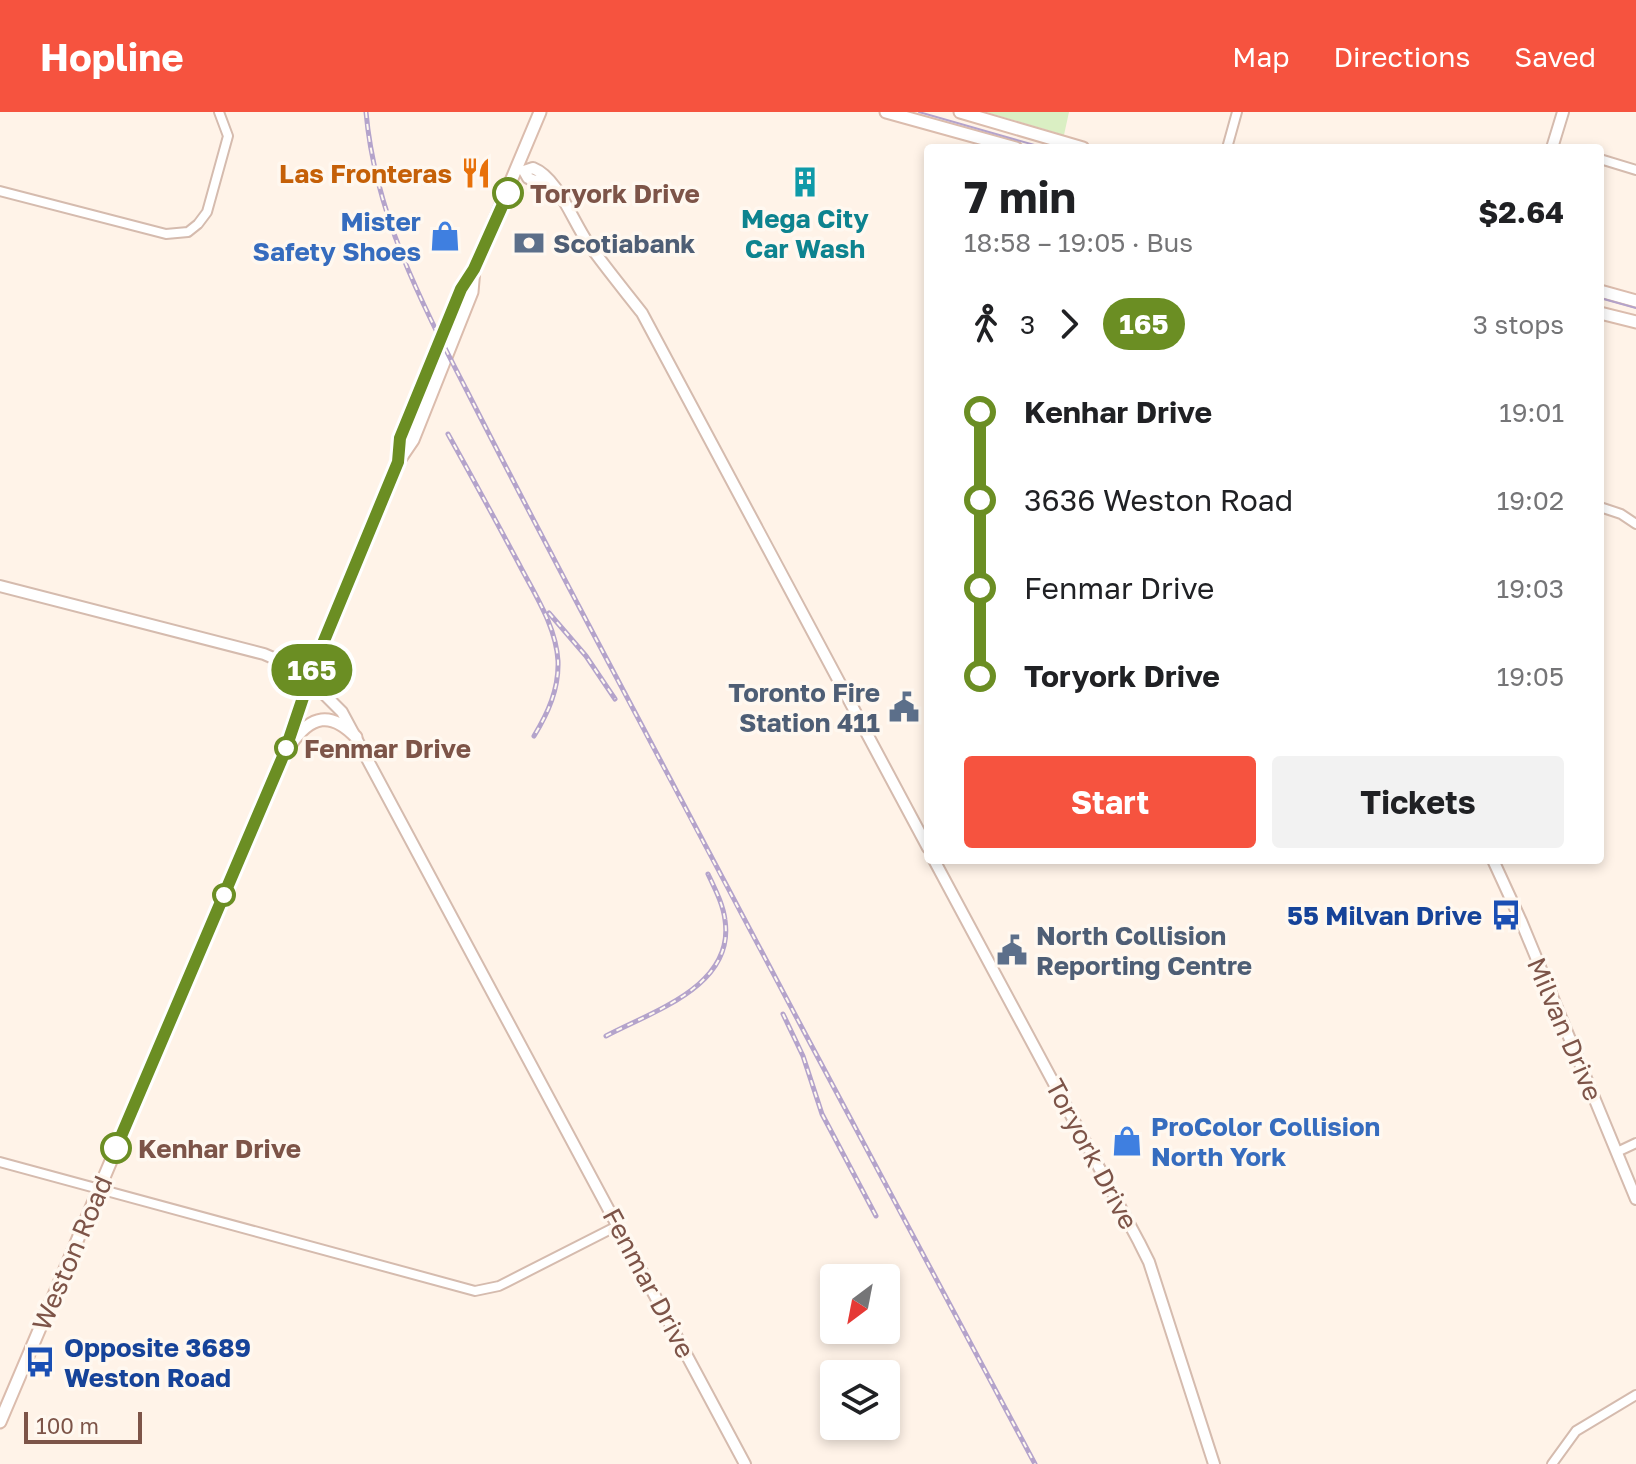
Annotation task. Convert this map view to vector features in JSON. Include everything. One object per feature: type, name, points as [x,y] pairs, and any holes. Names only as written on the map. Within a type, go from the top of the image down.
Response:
[{"type":"main road","name":"Weston Road","points":[[0,1422],[284,754],[309,677],[398,462],[400,438],[461,289],[474,269],[521,170],[540,112]]},
{"type":"main road","points":[[886,112],[1002,144]]},
{"type":"main road","points":[[960,112],[1069,144]]},
{"type":"main road","points":[[1604,292],[1636,301]]},
{"type":"main road","points":[[1604,314],[1636,322]]},
{"type":"main road","points":[[284,754],[301,729],[315,722],[337,721],[356,737]]},
{"type":"street","points":[[0,191],[166,234],[185,233],[200,222],[207,212],[228,136],[219,112]]},
{"type":"street","points":[[1228,144],[1237,112]]},
{"type":"street","points":[[1556,144],[1563,112]]},
{"type":"street","points":[[1604,160],[1636,170]]},
{"type":"street","points":[[521,170],[535,181],[546,178],[559,192],[587,242],[642,313],[924,841]]},
{"type":"street","points":[[1604,508],[1636,524]]},
{"type":"street","name":"Fenmar Drive","points":[[0,586],[264,654],[299,669],[342,712],[745,1464]]},
{"type":"street","name":"Toryork Drive","points":[[936,864],[1149,1262],[1214,1464]]},
{"type":"street","name":"Milvan Drive","points":[[1495,864],[1636,1199]]},
{"type":"street","points":[[1617,1152],[1636,1143]]},
{"type":"street","points":[[0,1162],[475,1291],[499,1286],[619,1225]]},
{"type":"street","points":[[1552,1464],[1576,1431],[1636,1395]]},
{"type":"green space","points":[[986,112],[1069,112],[1064,135]]},
{"type":"tram line","points":[[919,112],[1031,144]]},
{"type":"tram line","points":[[1604,299],[1636,308]]},
{"type":"railway","points":[[366,112],[371,149],[389,221],[432,322],[641,724],[1035,1464]]},
{"type":"railway","points":[[448,434],[538,599],[553,635],[558,661],[557,681],[548,710],[534,736]]},
{"type":"railway","points":[[549,613],[586,656],[615,699]]},
{"type":"railway","points":[[606,1036],[687,993],[704,979],[717,962],[725,943],[725,920],[721,902],[708,874]]},
{"type":"railway","points":[[783,1014],[803,1056],[822,1114],[876,1216]]},
{"type":"bus line","name":"165","points":[[116,1148],[284,754],[309,677],[398,462],[400,438],[461,289],[474,269],[508,193]]},
{"type":"place","name":"Las Fronteras","points":[[476,173]]},
{"type":"place","name":"Mega City Car Wash","points":[[805,182]]},
{"type":"place","name":"Toryork Drive","points":[[508,193]]},
{"type":"place","name":"Mister Safety Shoes","points":[[445,236]]},
{"type":"place","name":"Scotiabank","points":[[529,243]]},
{"type":"place","name":"Toronto Fire Station 411","points":[[904,707]]},
{"type":"place","name":"Fenmar Drive","points":[[286,748]]},
{"type":"place","name":"55 Milvan Drive","points":[[1506,915]]},
{"type":"place","name":"North Collision Reporting Centre","points":[[1012,950]]},
{"type":"place","name":"ProColor Collision North York","points":[[1127,1141]]},
{"type":"place","name":"Kenhar Drive","points":[[116,1148]]},
{"type":"place","name":"Opposite 3689 Weston Road","points":[[40,1362]]}]
